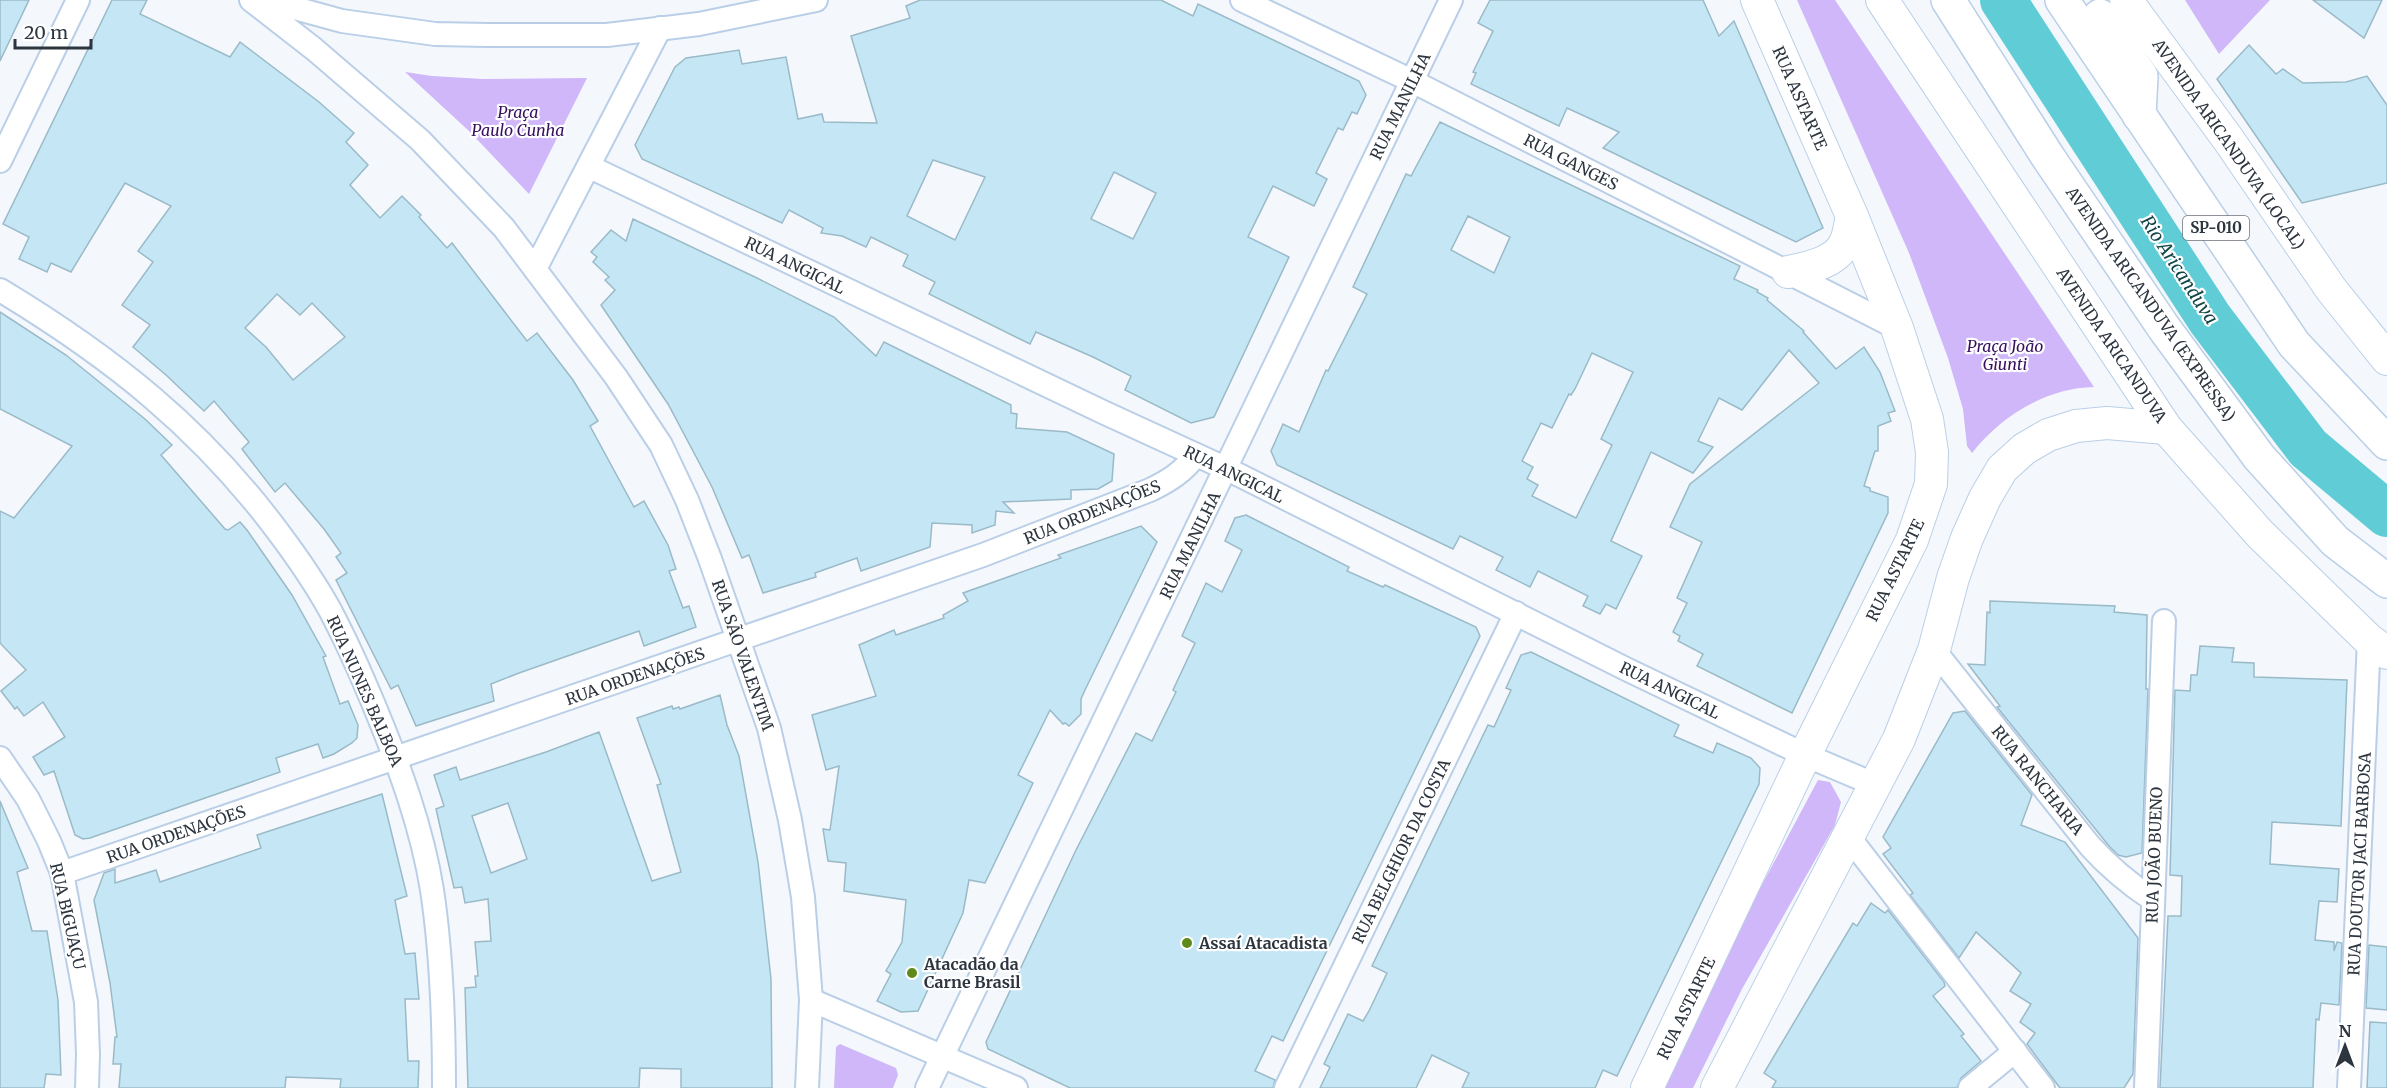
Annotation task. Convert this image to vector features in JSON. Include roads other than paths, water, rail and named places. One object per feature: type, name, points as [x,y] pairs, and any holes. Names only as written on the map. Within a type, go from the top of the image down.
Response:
[{"type":"highway","name":"AVENIDA ARICANDUVA (EXPRESSA)","points":[[1948,0],[2048,157],[2164,328],[2259,457],[2335,541],[2387,581]]},
{"type":"highway","name":"SP-010","points":[[2062,0],[2294,344],[2387,443]]},
{"type":"highway","points":[[2089,0],[2141,76],[2139,116]]},
{"type":"main road","name":"RUA ASTARTE","points":[[1647,1088],[1805,755],[1912,540],[1930,484],[1932,452],[1927,419],[1897,328],[1852,216],[1757,0]]},
{"type":"main road","name":"AVENIDA ARICANDUVA","points":[[1882,0],[2166,428],[2260,534],[2378,647]]},
{"type":"main road","name":"AVENIDA ARICANDUVA (LOCAL)","points":[[2126,0],[2228,139],[2331,289],[2387,358]]},
{"type":"main road","points":[[1788,272],[1810,267],[1836,254],[1845,244],[1852,216]]},
{"type":"main road","points":[[1717,1088],[1899,739],[1934,650],[1953,578],[1967,538],[1985,498],[2002,469],[2024,449],[2048,435],[2076,426],[2107,423],[2166,428]]},
{"type":"street","points":[[0,161],[78,0]]},
{"type":"street","points":[[251,0],[315,49],[420,140],[504,228],[535,269],[590,167],[660,28]]},
{"type":"street","points":[[265,0],[342,21],[435,34],[608,35],[699,24],[816,0]]},
{"type":"street","name":"RUA GANGES","points":[[1242,0],[1412,81],[1897,328]]},
{"type":"street","name":"RUA MANILHA","points":[[927,1088],[1451,0]]},
{"type":"street","name":"RUA ANGICAL","points":[[590,167],[1227,469],[1805,755],[1876,785]]},
{"type":"street","name":"RUA SÃO VALENTIM","points":[[535,269],[616,377],[661,446],[687,500],[710,559],[769,728],[790,820],[803,897],[811,1000],[807,1088]]},
{"type":"street","name":"RUA NUNES BALBOA","points":[[0,290],[57,325],[141,387],[182,423],[251,497],[294,554],[329,608],[359,669],[396,759],[415,816],[431,888],[442,965],[444,1088]]},
{"type":"street","name":"RUA ORDENAÇÕES","points":[[62,873],[983,555],[1150,490],[1173,479],[1196,455]]},
{"type":"street","name":"RUA BELGHIOR DA COSTA","points":[[1286,1088],[1516,613]]},
{"type":"street","name":"RUA JOÃO BUENO","points":[[2146,1088],[2164,621]]},
{"type":"street","name":"RUA DOUTOR JACI BARBOSA","points":[[2349,1088],[2378,647]]},
{"type":"street","name":"RUA RANCHARIA","points":[[1934,650],[2090,846],[2128,884],[2152,899]]},
{"type":"street","name":"RUA BIGUAÇU","points":[[0,758],[28,799],[62,873],[86,1002],[87,1088]]},
{"type":"street","points":[[1848,836],[2043,1088]]},
{"type":"street","points":[[811,1000],[1016,1088]]},
{"type":"street","points":[[1970,1088],[2015,1051]]},
{"type":"waterway","name":"Rio Aricanduva","points":[[2003,0],[2210,319],[2308,448],[2387,514]]},
{"type":"place","name":"Assaí Atacadista","points":[[1187,943]]},
{"type":"place","name":"Atacadão da Carne Brasil","points":[[912,973]]},
{"type":"park label","name":"Praça Paulo Cunha","points":[[518,121]]},
{"type":"park label","name":"Praça João Giunti","points":[[2005,355]]}]
